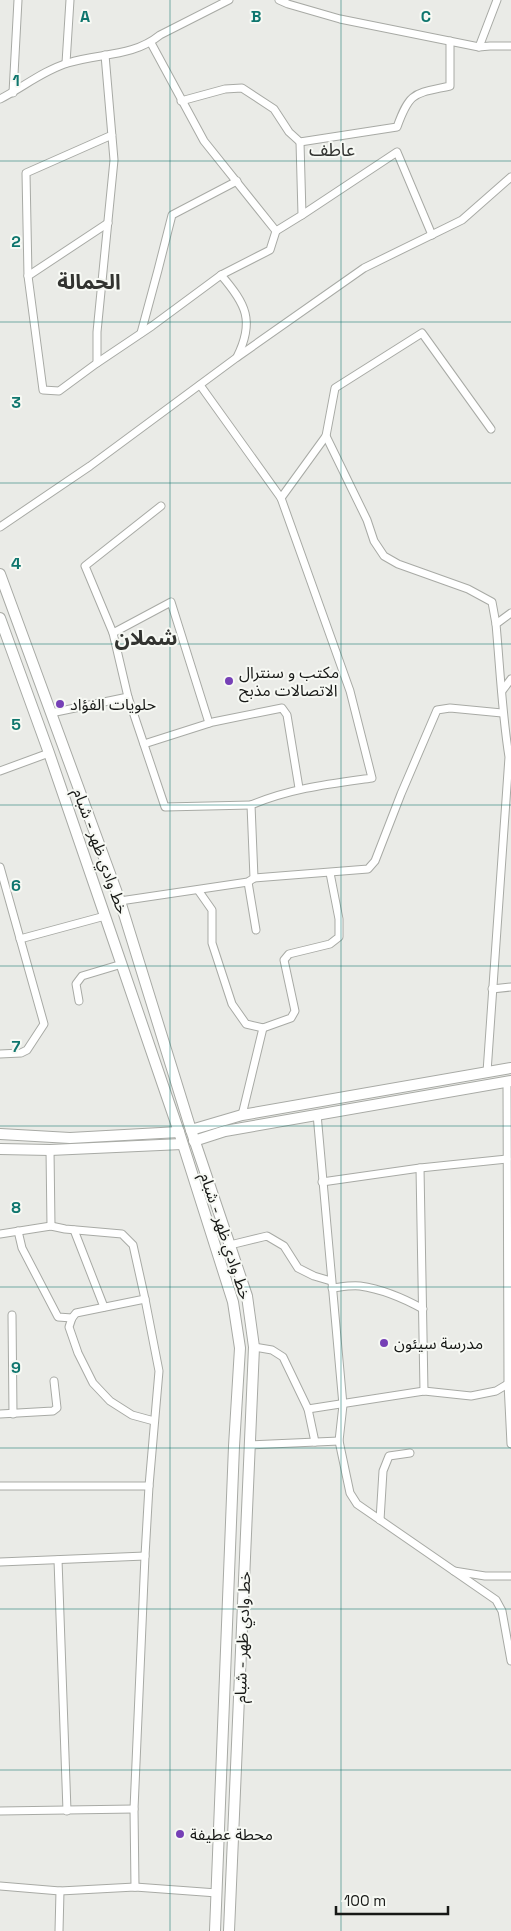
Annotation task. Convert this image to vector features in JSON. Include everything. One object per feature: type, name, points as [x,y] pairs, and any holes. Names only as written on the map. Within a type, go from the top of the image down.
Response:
[{"type":"main road","name":"خط وادي ظهر - شبام","points":[[0,574],[120,901],[194,1141],[247,1296],[254,1347],[229,1931]]},
{"type":"main road","name":"خط وادي ظهر - شبام","points":[[0,618],[122,964],[179,1132],[233,1302],[240,1348],[234,1446],[215,1931]]},
{"type":"main road","points":[[0,1134],[70,1138],[179,1132],[242,1115],[511,1068]]},
{"type":"main road","points":[[0,1149],[50,1150],[182,1144],[225,1131],[509,1081]]},
{"type":"street","points":[[13,93],[18,0]]},
{"type":"street","points":[[66,63],[70,0]]},
{"type":"street","points":[[0,99],[66,63],[126,53],[151,43],[160,36],[229,0]]},
{"type":"street","points":[[279,0],[340,20],[450,42],[479,47],[511,46]]},
{"type":"street","points":[[479,47],[497,0]]},
{"type":"street","points":[[300,142],[397,127],[405,105],[416,94],[450,86],[450,42]]},
{"type":"street","points":[[151,43],[204,141],[276,231]]},
{"type":"street","points":[[97,363],[97,332],[114,160],[105,55]]},
{"type":"street","points":[[182,101],[225,89],[242,88],[274,109],[290,132],[300,142],[302,215]]},
{"type":"street","points":[[112,135],[26,173],[28,276],[43,390],[59,391],[220,275],[270,250],[276,231],[397,152],[432,235]]},
{"type":"street","points":[[0,527],[90,466],[236,358],[364,268],[462,220],[511,177]]},
{"type":"street","points":[[141,333],[172,215],[237,181]]},
{"type":"street","points":[[28,276],[108,223]]},
{"type":"street","points":[[220,275],[238,296],[245,310],[244,343],[236,358]]},
{"type":"street","points":[[281,498],[326,436],[335,388],[422,333],[491,429]]},
{"type":"street","points":[[161,506],[85,566],[113,633],[128,697],[165,807],[251,805],[275,795],[300,788],[372,778],[350,691],[281,498],[200,386]]},
{"type":"street","points":[[326,436],[367,520],[374,542],[384,556],[398,564],[468,589],[492,602],[496,624],[502,713],[509,757],[487,1072]]},
{"type":"street","points":[[113,633],[171,602],[209,723]]},
{"type":"street","points":[[496,624],[511,613]]},
{"type":"street","points":[[502,691],[511,680]]},
{"type":"street","points":[[52,713],[128,697]]},
{"type":"street","points":[[144,744],[209,723],[282,708],[287,715],[300,788]]},
{"type":"street","points":[[120,901],[251,880],[368,869],[375,861],[437,710],[450,708],[502,713]]},
{"type":"street","points":[[0,771],[49,753]]},
{"type":"street","points":[[251,805],[251,880],[256,930]]},
{"type":"street","points":[[0,867],[44,1024],[26,1050],[20,1053],[0,1054]]},
{"type":"street","points":[[198,890],[212,910],[212,942],[232,1004],[246,1024],[263,1028],[291,1018],[295,1012],[284,960],[290,954],[330,944],[339,937],[339,919],[330,873]]},
{"type":"street","points":[[20,939],[105,916]]},
{"type":"street","points":[[79,1001],[76,984],[82,976],[122,964]]},
{"type":"street","points":[[492,989],[511,987]]},
{"type":"street","points":[[242,1115],[263,1028]]},
{"type":"street","points":[[509,1081],[507,1159],[511,1444]]},
{"type":"street","points":[[317,1114],[343,1405],[339,1441],[352,1498],[357,1504],[493,1597],[502,1611],[511,1661]]},
{"type":"street","points":[[50,1150],[51,1226]]},
{"type":"street","points":[[322,1182],[420,1168],[507,1159]]},
{"type":"street","points":[[420,1168],[424,1391]]},
{"type":"street","points":[[0,1234],[51,1226],[122,1234],[133,1245],[145,1299],[158,1371],[148,1486],[134,1809],[135,1887]]},
{"type":"street","points":[[74,1230],[104,1307]]},
{"type":"street","points":[[18,1231],[22,1248],[58,1317],[72,1318]]},
{"type":"street","points":[[230,1245],[267,1236],[284,1246],[298,1268],[314,1276],[332,1284],[367,1287],[412,1303],[423,1309]]},
{"type":"street","points":[[145,1299],[76,1313],[69,1326],[78,1353],[93,1383],[110,1401],[132,1415],[154,1421]]},
{"type":"street","points":[[12,1316],[13,1414]]},
{"type":"street","points":[[254,1347],[272,1350],[283,1357],[308,1409],[315,1442]]},
{"type":"street","points":[[0,1414],[53,1410],[57,1408],[54,1381]]},
{"type":"street","points":[[308,1409],[424,1391],[471,1396],[496,1391],[510,1382]]},
{"type":"street","points":[[250,1446],[339,1441]]},
{"type":"street","points":[[380,1520],[383,1471],[389,1456],[410,1453]]},
{"type":"street","points":[[0,1486],[148,1486]]},
{"type":"street","points":[[0,1562],[145,1556]]},
{"type":"street","points":[[58,1560],[67,1811]]},
{"type":"street","points":[[451,1570],[485,1576],[511,1576]]},
{"type":"street","points":[[0,1811],[134,1809]]},
{"type":"street","points":[[0,1886],[60,1891],[135,1887],[217,1893]]},
{"type":"street","points":[[60,1891],[60,1931]]},
{"type":"place","name":"مكتب و سنترال الاتصالات مذبح","points":[[229,681]]},
{"type":"place","name":"حلويات الفؤاد","points":[[60,704]]},
{"type":"place","name":"مدرسة سيئون","points":[[384,1343]]},
{"type":"place","name":"محطة عطيفة","points":[[180,1834]]},
{"type":"district","name":"عاطف","points":[[332,150]]},
{"type":"district","name":"الحمالة","points":[[89,282]]},
{"type":"district","name":"شملان","points":[[146,638]]}]
